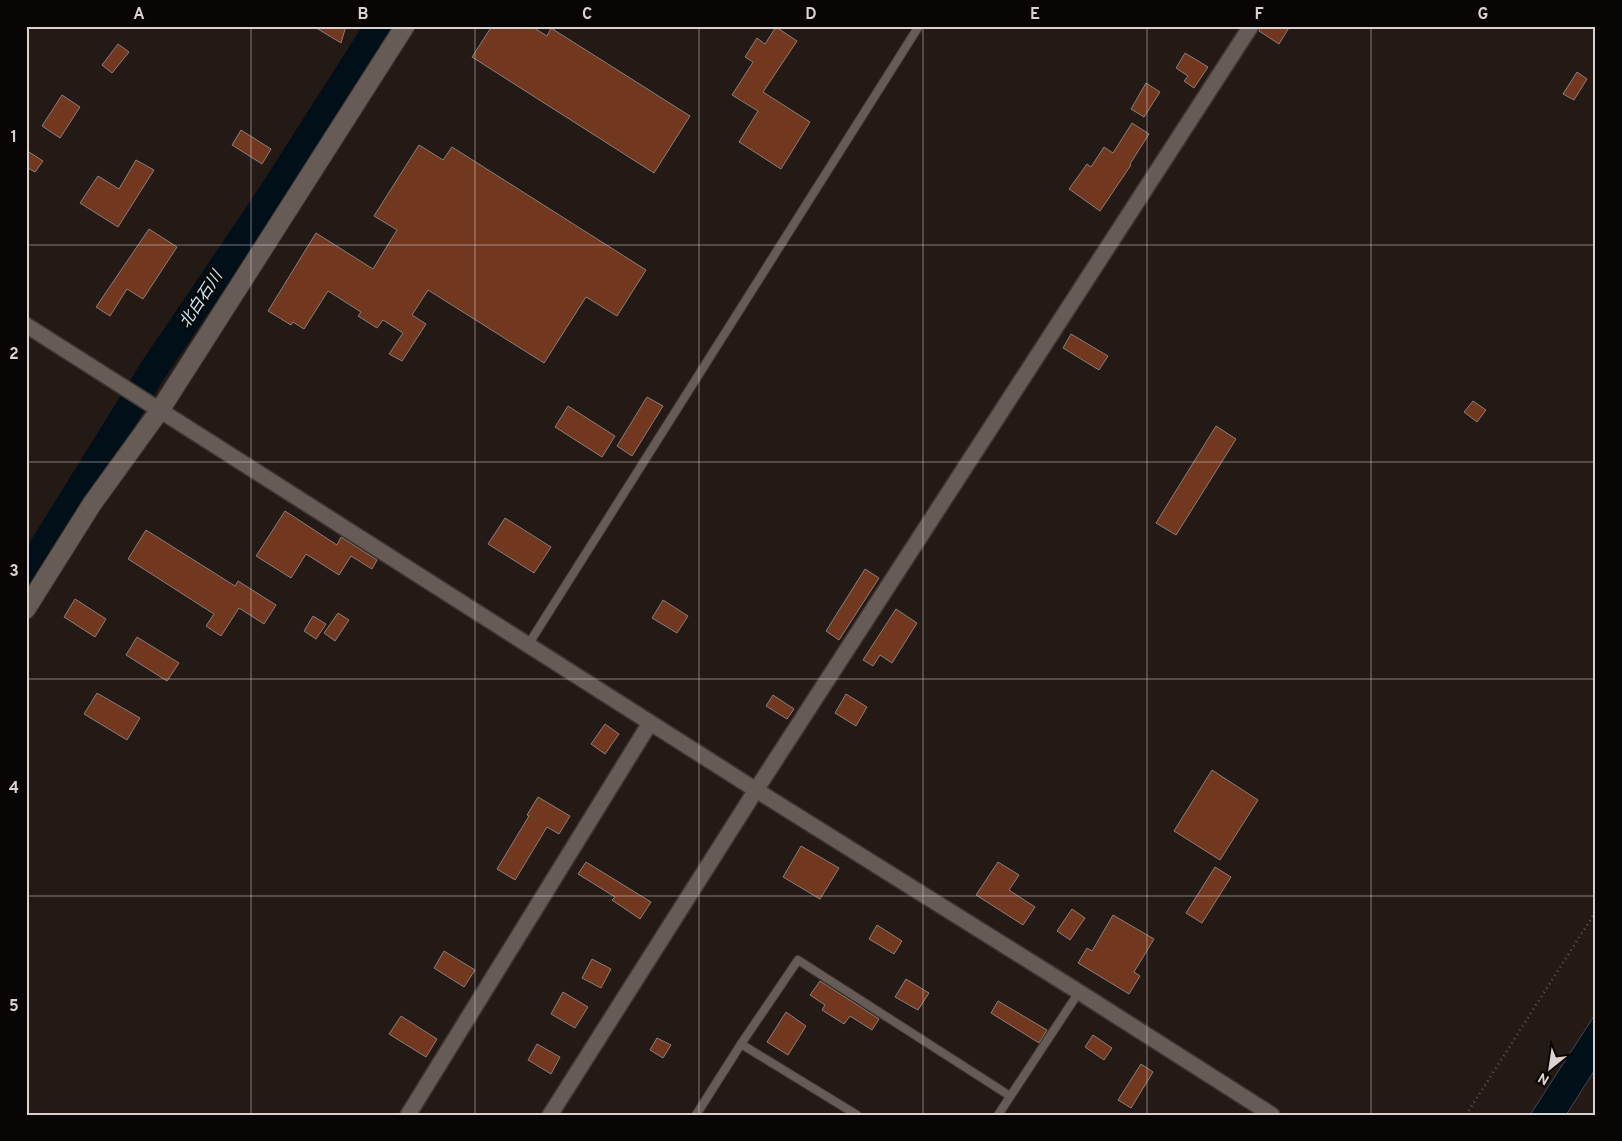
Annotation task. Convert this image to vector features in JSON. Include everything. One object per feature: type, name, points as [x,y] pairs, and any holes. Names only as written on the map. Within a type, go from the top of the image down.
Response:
[{"type":"street","points":[[26,608],[405,26]]},
{"type":"street","points":[[550,1115],[756,790],[1251,26]]},
{"type":"street","points":[[26,325],[756,790],[1272,1115]]},
{"type":"street","points":[[408,1115],[650,722]]},
{"type":"lane","points":[[528,645],[919,26]]},
{"type":"lane","points":[[696,1115],[798,960],[1010,1096]]},
{"type":"lane","points":[[998,1115],[1079,992]]},
{"type":"lane","points":[[741,1044],[857,1115]]},
{"type":"path","points":[[1466,1115],[1596,911]]},
{"type":"shaded area","points":[[1596,1013],[1596,1068],[1566,1115],[1530,1115]]},
{"type":"building","points":[[313,26],[346,26],[341,43]]},
{"type":"building","points":[[492,26],[531,26],[547,36],[551,28],[690,116],[654,173],[472,57]]},
{"type":"building","points":[[1260,26],[1290,26],[1279,44],[1259,31]]},
{"type":"building","points":[[776,27],[797,41],[763,92],[810,122],[781,169],[739,142],[758,111],[732,95],[753,62],[745,57],[757,38],[765,44]]},
{"type":"building","points":[[118,44],[129,52],[112,73],[102,65]]},
{"type":"building","points":[[1185,53],[1208,67],[1194,88],[1184,81],[1188,76],[1176,68]]},
{"type":"building","points":[[1577,72],[1587,79],[1574,100],[1563,94]]},
{"type":"building","points":[[1146,83],[1160,92],[1144,117],[1131,109]]},
{"type":"building","points":[[62,95],[80,107],[60,138],[42,126]]},
{"type":"building","points":[[1132,123],[1149,134],[1100,211],[1069,189],[1087,164],[1091,167],[1104,147],[1113,153]]},
{"type":"building","points":[[241,130],[271,149],[262,164],[232,145]]},
{"type":"building","points":[[419,145],[443,160],[452,147],[646,270],[617,316],[586,297],[544,363],[428,290],[412,315],[426,324],[402,361],[389,354],[403,333],[383,320],[377,328],[358,316],[361,312],[328,291],[304,329],[293,322],[291,325],[268,311],[316,233],[373,269],[397,230],[374,216]]},
{"type":"building","points":[[26,150],[43,161],[35,172],[26,167]]},
{"type":"building","points":[[136,160],[154,170],[118,227],[80,203],[98,176],[119,189]]},
{"type":"building","points":[[149,229],[177,247],[143,299],[127,289],[110,316],[96,307]]},
{"type":"building","points":[[1071,334],[1108,356],[1099,370],[1063,348]]},
{"type":"building","points":[[647,397],[663,406],[632,456],[617,446]]},
{"type":"building","points":[[1473,401],[1486,410],[1477,422],[1464,412]]},
{"type":"building","points":[[568,406],[615,436],[602,457],[555,427]]},
{"type":"building","points":[[1216,426],[1236,439],[1176,535],[1156,523]]},
{"type":"building","points":[[285,511],[337,545],[341,537],[377,560],[372,569],[351,556],[339,575],[306,554],[291,578],[256,556]]},
{"type":"building","points":[[505,518],[551,547],[534,573],[488,544]]},
{"type":"building","points":[[146,530],[235,586],[238,581],[276,605],[264,624],[239,608],[221,636],[206,626],[214,614],[128,559]]},
{"type":"building","points":[[865,569],[879,578],[839,640],[826,631]]},
{"type":"building","points":[[75,599],[106,619],[95,637],[64,617]]},
{"type":"building","points":[[663,600],[688,616],[677,633],[652,618]]},
{"type":"building","points":[[896,609],[917,623],[892,663],[880,655],[873,666],[863,660]]},
{"type":"building","points":[[338,613],[349,620],[335,641],[324,633]]},
{"type":"building","points":[[313,616],[326,624],[316,639],[304,631]]},
{"type":"building","points":[[137,637],[179,663],[167,681],[126,655]]},
{"type":"building","points":[[97,693],[140,718],[127,740],[84,714]]},
{"type":"building","points":[[846,694],[867,707],[856,726],[835,713]]},
{"type":"building","points":[[773,695],[794,709],[787,719],[766,706]]},
{"type":"building","points":[[605,724],[619,734],[605,754],[591,744]]},
{"type":"building","points":[[1212,770],[1258,800],[1220,860],[1174,831]]},
{"type":"building","points":[[538,797],[570,816],[559,834],[547,827],[515,880],[497,869],[529,816],[527,815]]},
{"type":"building","points":[[801,846],[839,868],[820,899],[783,877]]},
{"type":"building","points":[[586,862],[651,902],[640,919],[612,900],[615,897],[578,874]]},
{"type":"building","points":[[998,862],[1019,875],[1009,890],[1035,907],[1023,925],[976,895]]},
{"type":"building","points":[[1215,867],[1231,877],[1202,923],[1186,913]]},
{"type":"building","points":[[1072,909],[1085,918],[1070,940],[1057,931]]},
{"type":"building","points":[[1113,915],[1154,939],[1134,972],[1140,976],[1129,994],[1078,963],[1087,948],[1092,951]]},
{"type":"building","points":[[877,925],[902,941],[894,954],[869,939]]},
{"type":"building","points":[[444,951],[475,970],[464,987],[434,968]]},
{"type":"building","points":[[592,959],[611,969],[601,988],[582,978]]},
{"type":"building","points":[[906,979],[929,993],[918,1010],[895,997]]},
{"type":"building","points":[[820,981],[879,1019],[872,1030],[850,1016],[844,1024],[822,1010],[825,1005],[810,995]]},
{"type":"building","points":[[563,992],[588,1007],[575,1028],[551,1014]]},
{"type":"building","points":[[998,1001],[1047,1030],[1039,1043],[991,1013]]},
{"type":"building","points":[[786,1012],[806,1026],[788,1055],[767,1042]]},
{"type":"building","points":[[401,1016],[437,1039],[426,1057],[389,1034]]},
{"type":"building","points":[[1093,1035],[1112,1048],[1104,1060],[1085,1047]]},
{"type":"building","points":[[657,1038],[671,1045],[663,1058],[650,1050]]},
{"type":"building","points":[[537,1044],[560,1057],[551,1074],[528,1060]]},
{"type":"building","points":[[1141,1064],[1153,1072],[1131,1108],[1118,1100]]},
{"type":"waterway","name":"北白石川","points":[[26,575],[153,370],[270,197],[379,26]]}]
